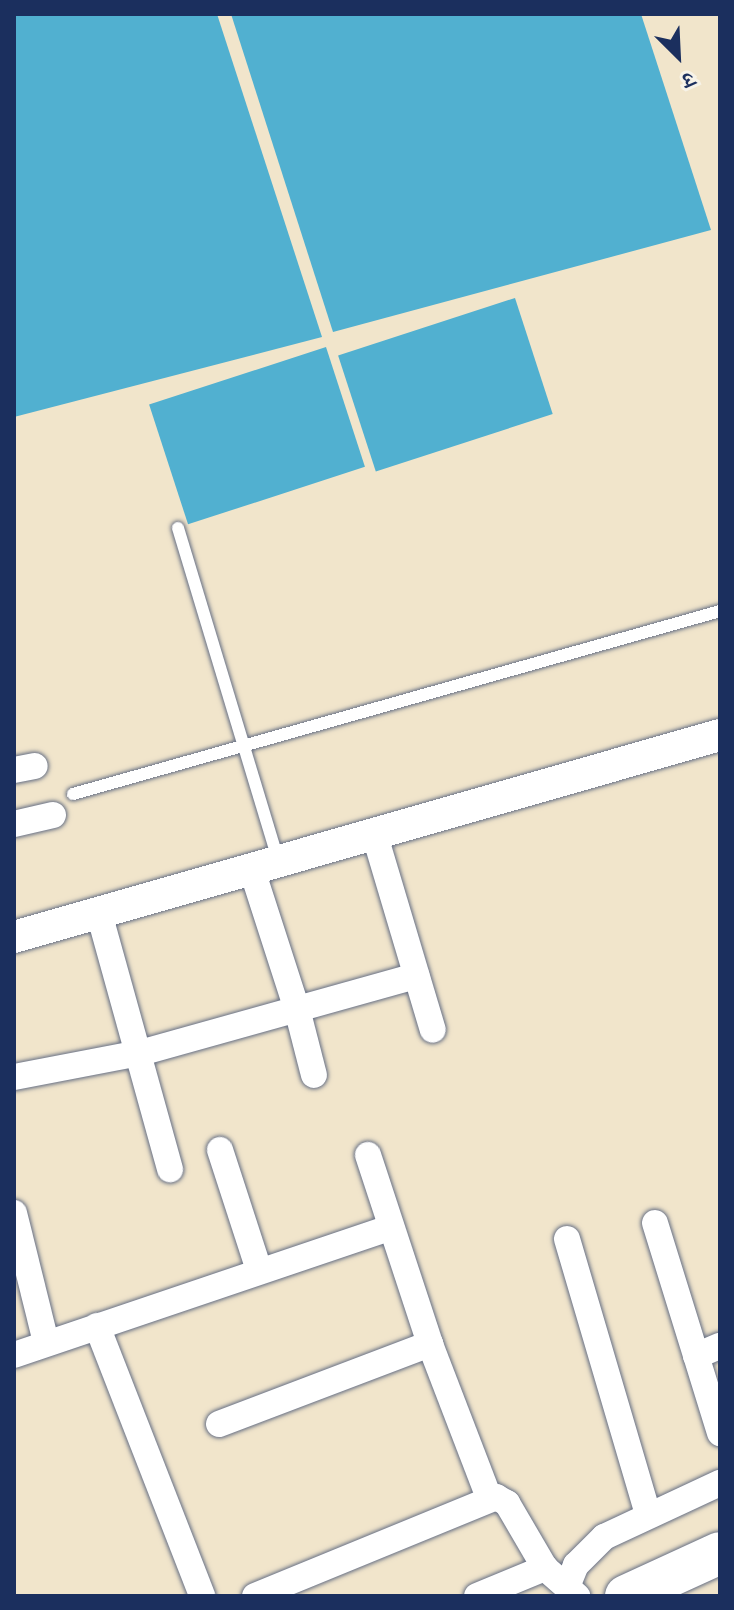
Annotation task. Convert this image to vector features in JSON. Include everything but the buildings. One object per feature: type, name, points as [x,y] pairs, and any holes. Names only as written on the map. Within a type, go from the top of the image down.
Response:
[{"type":"highway","points":[[626,1596],[720,1553]]},
{"type":"highway","points":[[686,1596],[720,1583]]},
{"type":"street","points":[[14,937],[720,735]]},
{"type":"street","points":[[14,824],[53,815]]},
{"type":"street","points":[[375,836],[433,1030]]},
{"type":"street","points":[[266,867],[314,1075]]},
{"type":"street","points":[[99,913],[170,1169]]},
{"type":"street","points":[[14,1077],[140,1053],[416,976]]},
{"type":"street","points":[[220,1150],[259,1270]]},
{"type":"street","points":[[368,1155],[430,1344],[489,1498]]},
{"type":"street","points":[[14,1213],[46,1342]]},
{"type":"street","points":[[655,1223],[708,1351],[720,1433]]},
{"type":"street","points":[[14,1355],[390,1228]]},
{"type":"street","points":[[567,1239],[648,1514]]},
{"type":"street","points":[[97,1326],[202,1596]]},
{"type":"street","points":[[219,1424],[430,1344]]},
{"type":"street","points":[[255,1596],[489,1498],[502,1498],[507,1503],[545,1568],[572,1592],[588,1551],[604,1537],[720,1483]]},
{"type":"street","points":[[477,1596],[545,1568]]},
{"type":"lane","points":[[178,528],[243,745],[266,867]]},
{"type":"lane","points":[[73,794],[720,611]]},
{"type":"water","points":[[14,14],[217,14],[322,337],[14,417]]},
{"type":"water","points":[[231,14],[641,14],[711,230],[333,332]]},
{"type":"water","points":[[515,298],[553,414],[376,472],[338,355]]},
{"type":"water","points":[[326,347],[365,467],[188,524],[149,404]]}]
